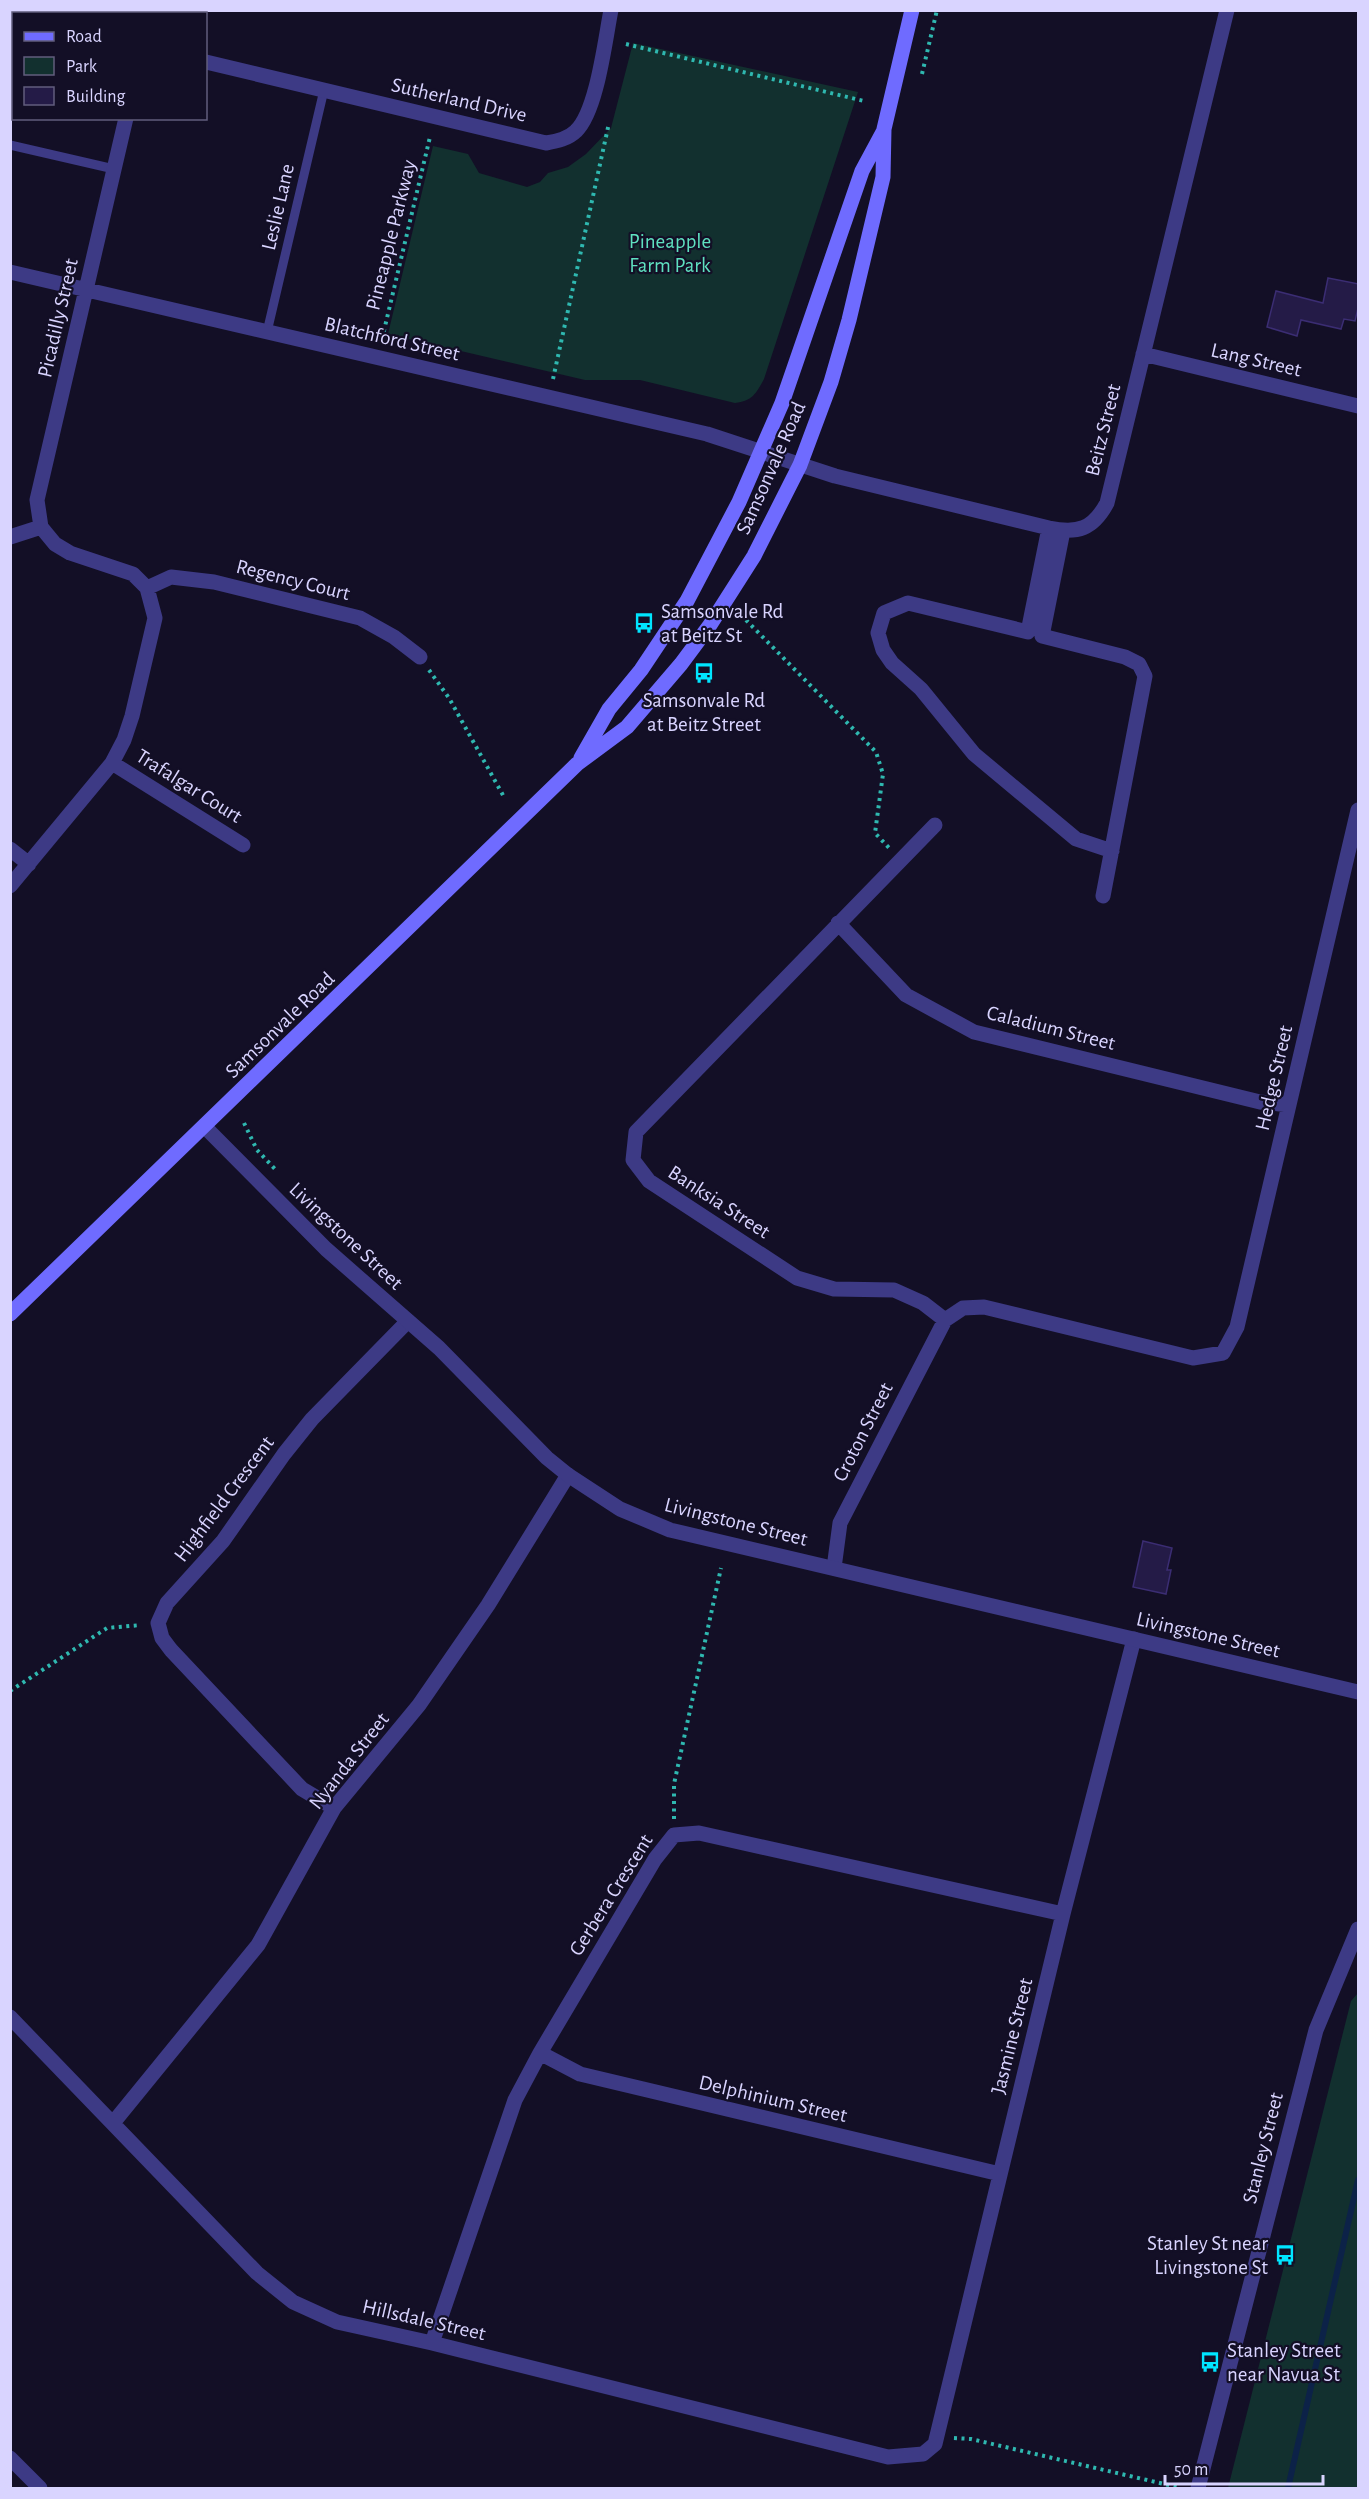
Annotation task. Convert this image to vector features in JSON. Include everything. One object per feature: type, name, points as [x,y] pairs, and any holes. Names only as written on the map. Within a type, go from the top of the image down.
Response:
[{"type":"main road","name":"Samsonvale Road","points":[[10,1314],[577,764],[627,727],[656,696],[687,656],[748,565],[800,465],[831,382],[849,320],[884,177],[884,129],[912,10]]},
{"type":"main road","name":"Samsonvale Road","points":[[577,764],[609,709],[641,670],[687,601],[730,522],[782,403],[862,171],[884,129]]},
{"type":"street","name":"Sutherland Drive","points":[[207,62],[546,143],[562,140],[574,133],[585,121],[591,104],[611,10]]},
{"type":"street","name":"Beitz Street","points":[[762,451],[835,476],[1056,529],[1075,531],[1088,527],[1100,516],[1107,503],[1227,10]]},
{"type":"street","name":"Picadilly Street","points":[[41,527],[37,500],[126,120]]},
{"type":"street","name":"Blatchford Street","points":[[10,272],[707,434],[762,451]]},
{"type":"street","name":"Lang Street","points":[[1143,354],[1359,406]]},
{"type":"street","points":[[10,537],[41,527],[55,544],[70,553],[133,574],[147,588],[155,618],[132,716],[124,740],[112,763],[10,886]]},
{"type":"street","points":[[1056,529],[1042,636],[1125,657],[1139,664],[1145,676],[1103,896]]},
{"type":"street","points":[[1056,529],[1028,632],[908,603],[884,613],[878,633],[883,650],[892,663],[921,689],[974,754],[1076,839],[1112,851]]},
{"type":"street","name":"Regency Court","points":[[147,588],[171,577],[214,582],[349,615],[360,618],[394,638],[420,657]]},
{"type":"street","name":"Trafalgar Court","points":[[112,763],[243,845]]},
{"type":"street","name":"Hedge Street","points":[[945,1320],[963,1308],[984,1308],[1193,1358],[1223,1353],[1237,1327],[1359,810]]},
{"type":"street","name":"Banksia Street","points":[[935,825],[636,1132],[633,1160],[649,1181],[797,1278],[834,1288],[894,1290],[923,1303],[945,1320]]},
{"type":"street","points":[[10,849],[29,864]]},
{"type":"street","name":"Caladium Street","points":[[838,923],[906,995],[974,1032],[1260,1102],[1289,1105]]},
{"type":"street","name":"Livingstone Street","points":[[205,1126],[326,1250],[439,1348],[547,1458],[568,1475],[620,1509],[670,1530],[1359,1692]]},
{"type":"street","name":"Croton Street","points":[[834,1568],[840,1522],[945,1320]]},
{"type":"street","name":"Highfield Crescent","points":[[158,1623],[167,1603],[224,1541],[284,1454],[312,1419],[408,1321]]},
{"type":"street","name":"Nyanda Street","points":[[113,2124],[258,1945],[334,1808],[419,1705],[488,1605],[568,1475]]},
{"type":"street","points":[[158,1623],[162,1638],[171,1650],[302,1789],[334,1808]]},
{"type":"street","name":"Jasmine Street","points":[[935,2444],[1063,1914],[1134,1640]]},
{"type":"street","name":"Gerbera Crescent","points":[[432,2343],[515,2100],[540,2053],[655,1859],[674,1835],[699,1833],[1063,1914]]},
{"type":"street","name":"Stanley Street","points":[[1198,2488],[1316,2030],[1359,1929]]},
{"type":"street","name":"Hillsdale Street","points":[[10,2017],[257,2273],[293,2302],[337,2322],[432,2343],[888,2457],[923,2454],[935,2444]]},
{"type":"street","name":"Delphinium Street","points":[[540,2053],[580,2074],[1000,2174]]},
{"type":"street","points":[[10,2457],[40,2488]]},
{"type":"lane","name":"Leslie Lane","points":[[267,332],[324,90]]},
{"type":"lane","points":[[10,145],[114,169]]},
{"type":"path","points":[[922,74],[937,10]]},
{"type":"path","points":[[626,44],[864,101]]},
{"type":"path","points":[[553,379],[609,123]]},
{"type":"path","name":"Pineapple Parkway","points":[[381,339],[430,137]]},
{"type":"path","points":[[746,620],[876,752],[883,774],[874,833],[900,860]]},
{"type":"path","points":[[420,657],[449,698],[504,797]]},
{"type":"path","points":[[244,1124],[257,1150],[278,1172]]},
{"type":"path","points":[[674,1835],[674,1784],[721,1568]]},
{"type":"path","points":[[10,1691],[107,1628],[158,1623]]},
{"type":"path","points":[[954,2438],[971,2439],[1177,2487]]},
{"type":"green space","name":"Pineapple Farm Park","points":[[633,43],[858,92],[764,379],[756,393],[746,401],[735,403],[640,380],[585,380],[388,334],[433,146],[468,154],[479,173],[527,187],[540,182],[548,173],[568,167],[586,154],[611,128]]},
{"type":"green space","points":[[1358,1993],[1358,2488],[1228,2488],[1351,2001]]},
{"type":"building","points":[[1328,278],[1359,284],[1359,304],[1355,321],[1344,319],[1341,329],[1301,320],[1297,336],[1267,327],[1276,291],[1323,303]]},
{"type":"building","points":[[1143,1541],[1172,1548],[1167,1570],[1171,1570],[1166,1594],[1133,1587]]},
{"type":"waterway","points":[[1288,2488],[1358,2180]]},
{"type":"place","name":"Samsonvale Rd at Beitz St","points":[[644,623]]},
{"type":"place","name":"Samsonvale Rd at Beitz Street","points":[[704,673]]},
{"type":"place","name":"Stanley St near Livingstone St","points":[[1285,2255]]},
{"type":"place","name":"Stanley Street near Navua St","points":[[1210,2362]]}]
